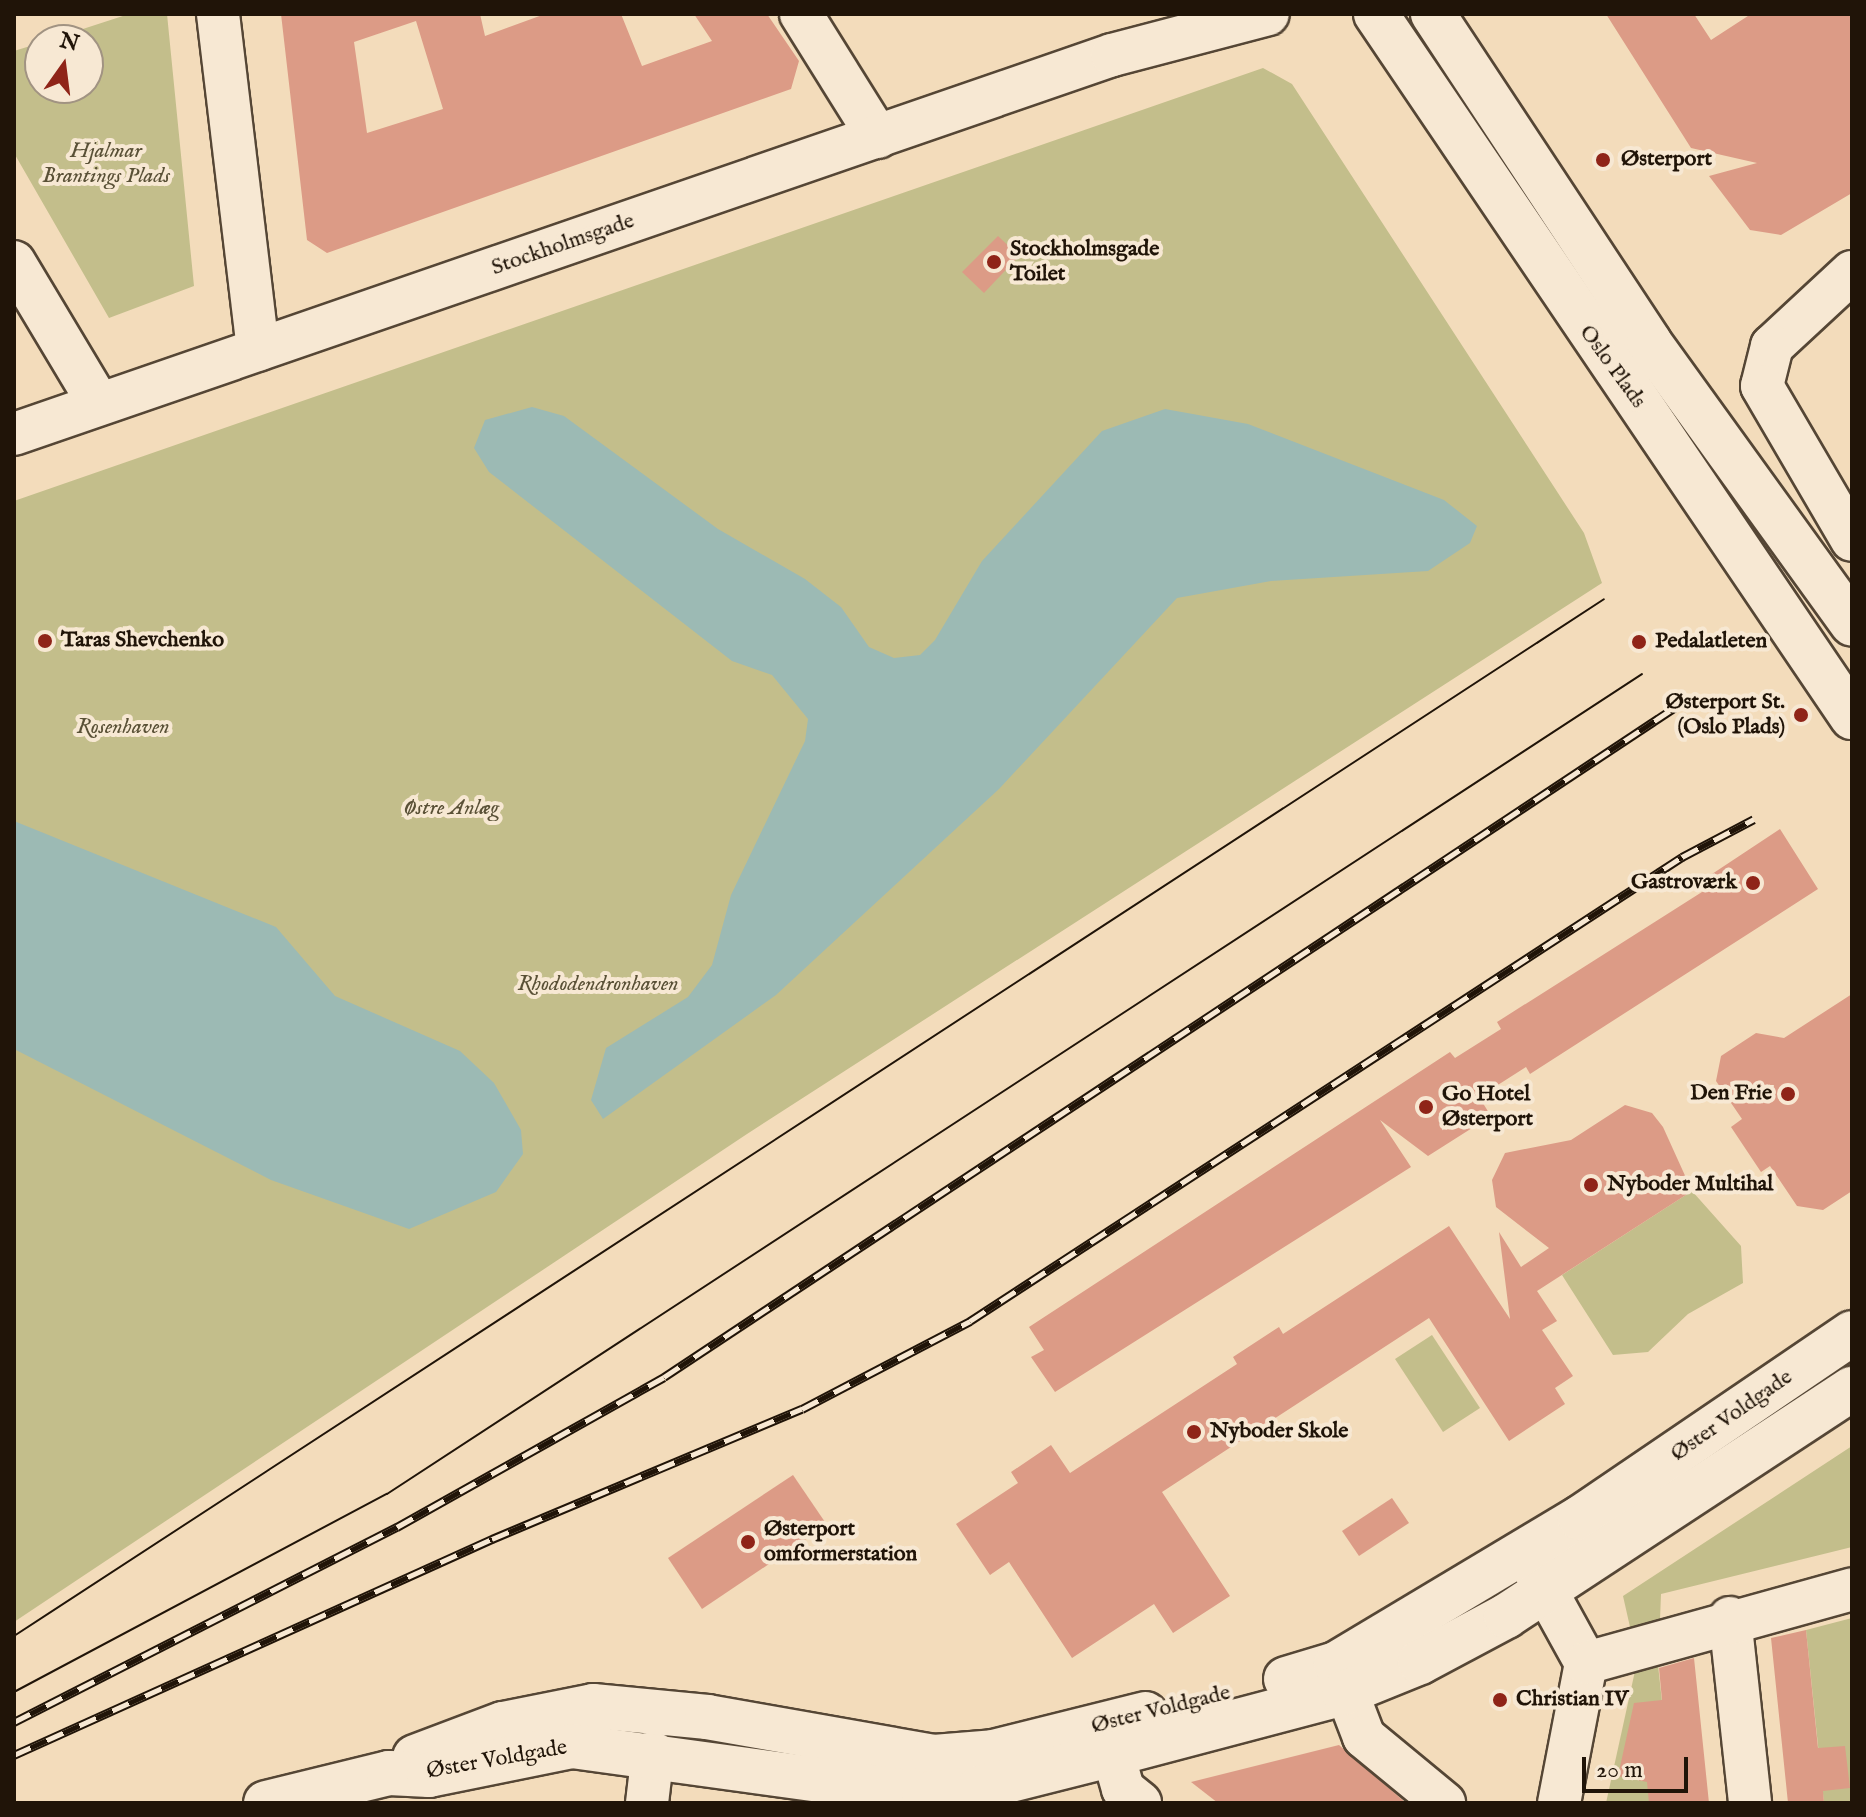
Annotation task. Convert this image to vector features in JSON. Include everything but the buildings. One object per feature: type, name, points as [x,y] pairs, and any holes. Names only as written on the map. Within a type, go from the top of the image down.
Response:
[{"type":"street","points":[[218,14],[258,350]]},
{"type":"street","points":[[801,14],[878,137]]},
{"type":"street","name":"Stockholmsgade","points":[[1112,55],[1185,14]]},
{"type":"street","name":"Stockholmsgade","points":[[14,434],[1112,55],[1268,14]]},
{"type":"street","name":"Oslo Plads","points":[[1376,14],[1852,717]]},
{"type":"street","name":"Oslo Plads","points":[[1433,14],[1658,354],[1852,623]]},
{"type":"street","points":[[14,262],[99,404]]},
{"type":"street","points":[[1852,272],[1772,346],[1762,386],[1852,540]]},
{"type":"street","name":"Øster Voldgade","points":[[266,1803],[389,1773],[429,1775],[572,1746],[653,1752],[828,1794],[924,1794],[979,1788],[1113,1754],[1340,1678],[1523,1551],[1852,1333]]},
{"type":"street","name":"Øster Voldgade","points":[[389,1773],[423,1752],[503,1724],[593,1706],[965,1757],[1420,1662],[1549,1588],[1852,1389]]},
{"type":"street","points":[[1523,1551],[1549,1588],[1586,1663],[1559,1803]]},
{"type":"street","points":[[1586,1663],[1730,1618],[1852,1589]]},
{"type":"street","points":[[1730,1618],[1750,1803]]},
{"type":"street","points":[[1340,1678],[1364,1737],[1444,1803]]},
{"type":"street","points":[[647,1803],[653,1752]]},
{"type":"street","points":[[1113,1754],[1123,1789],[1140,1803]]},
{"type":"green space","name":"Hjalmar Brantings Plads","points":[[129,14],[167,14],[194,286],[109,318],[14,153],[14,51],[24,48],[24,104],[104,104],[104,24],[98,24]]},
{"type":"green space","name":"Østre Anlæg","points":[[1263,68],[1292,84],[1584,533],[1602,583],[747,1134],[14,1622],[14,501]]},
{"type":"green space","points":[[1692,1191],[1741,1246],[1743,1283],[1688,1314],[1648,1352],[1613,1355],[1562,1275]]},
{"type":"green space","points":[[1432,1335],[1480,1408],[1443,1432],[1395,1359]]},
{"type":"green space","points":[[1852,1446],[1852,1547],[1661,1594],[1660,1620],[1630,1627],[1623,1596]]},
{"type":"green space","points":[[1852,1618],[1852,1803],[1824,1803],[1806,1630]]},
{"type":"green space","points":[[1658,1665],[1673,1803],[1606,1803],[1635,1671]]},
{"type":"water","points":[[532,407],[564,416],[718,529],[805,579],[841,607],[869,647],[894,658],[920,655],[935,640],[982,561],[1102,431],[1165,409],[1248,424],[1444,500],[1477,526],[1470,543],[1428,571],[1271,581],[1177,598],[999,789],[776,995],[603,1119],[591,1100],[606,1048],[688,997],[712,965],[731,895],[805,741],[808,719],[772,675],[732,661],[489,472],[474,448],[485,420]]},
{"type":"water","points":[[14,821],[276,927],[335,996],[460,1051],[494,1083],[521,1130],[523,1154],[496,1192],[409,1229],[271,1180],[14,1049]]},
{"type":"tram line","points":[[14,1636],[1604,599]]},
{"type":"tram line","points":[[14,1692],[387,1494],[1642,674]]},
{"type":"railway","points":[[14,1722],[397,1527],[664,1377],[1683,702]]},
{"type":"railway","points":[[14,1755],[492,1539],[802,1409],[970,1321],[1682,857],[1754,819]]},
{"type":"place","name":"Østerport","points":[[1603,160]]},
{"type":"place","name":"Stockholmsgade Toilet","points":[[994,262]]},
{"type":"place","name":"Taras Shevchenko","points":[[45,641]]},
{"type":"place","name":"Pedalatleten","points":[[1639,642]]},
{"type":"place","name":"Østerport St. (Oslo Plads)","points":[[1801,715]]},
{"type":"place","name":"Gastroværk","points":[[1753,883]]},
{"type":"place","name":"Den Frie","points":[[1788,1094]]},
{"type":"place","name":"Go Hotel Østerport","points":[[1426,1107]]},
{"type":"place","name":"Nyboder Multihal","points":[[1591,1185]]},
{"type":"place","name":"Nyboder Skole","points":[[1194,1432]]},
{"type":"place","name":"Østerport omformerstation","points":[[748,1542]]},
{"type":"place","name":"Christian IV","points":[[1500,1700]]},
{"type":"park label","name":"Rosenhaven","points":[[123,728]]},
{"type":"park label","name":"Rhododendronhaven","points":[[598,985]]}]
